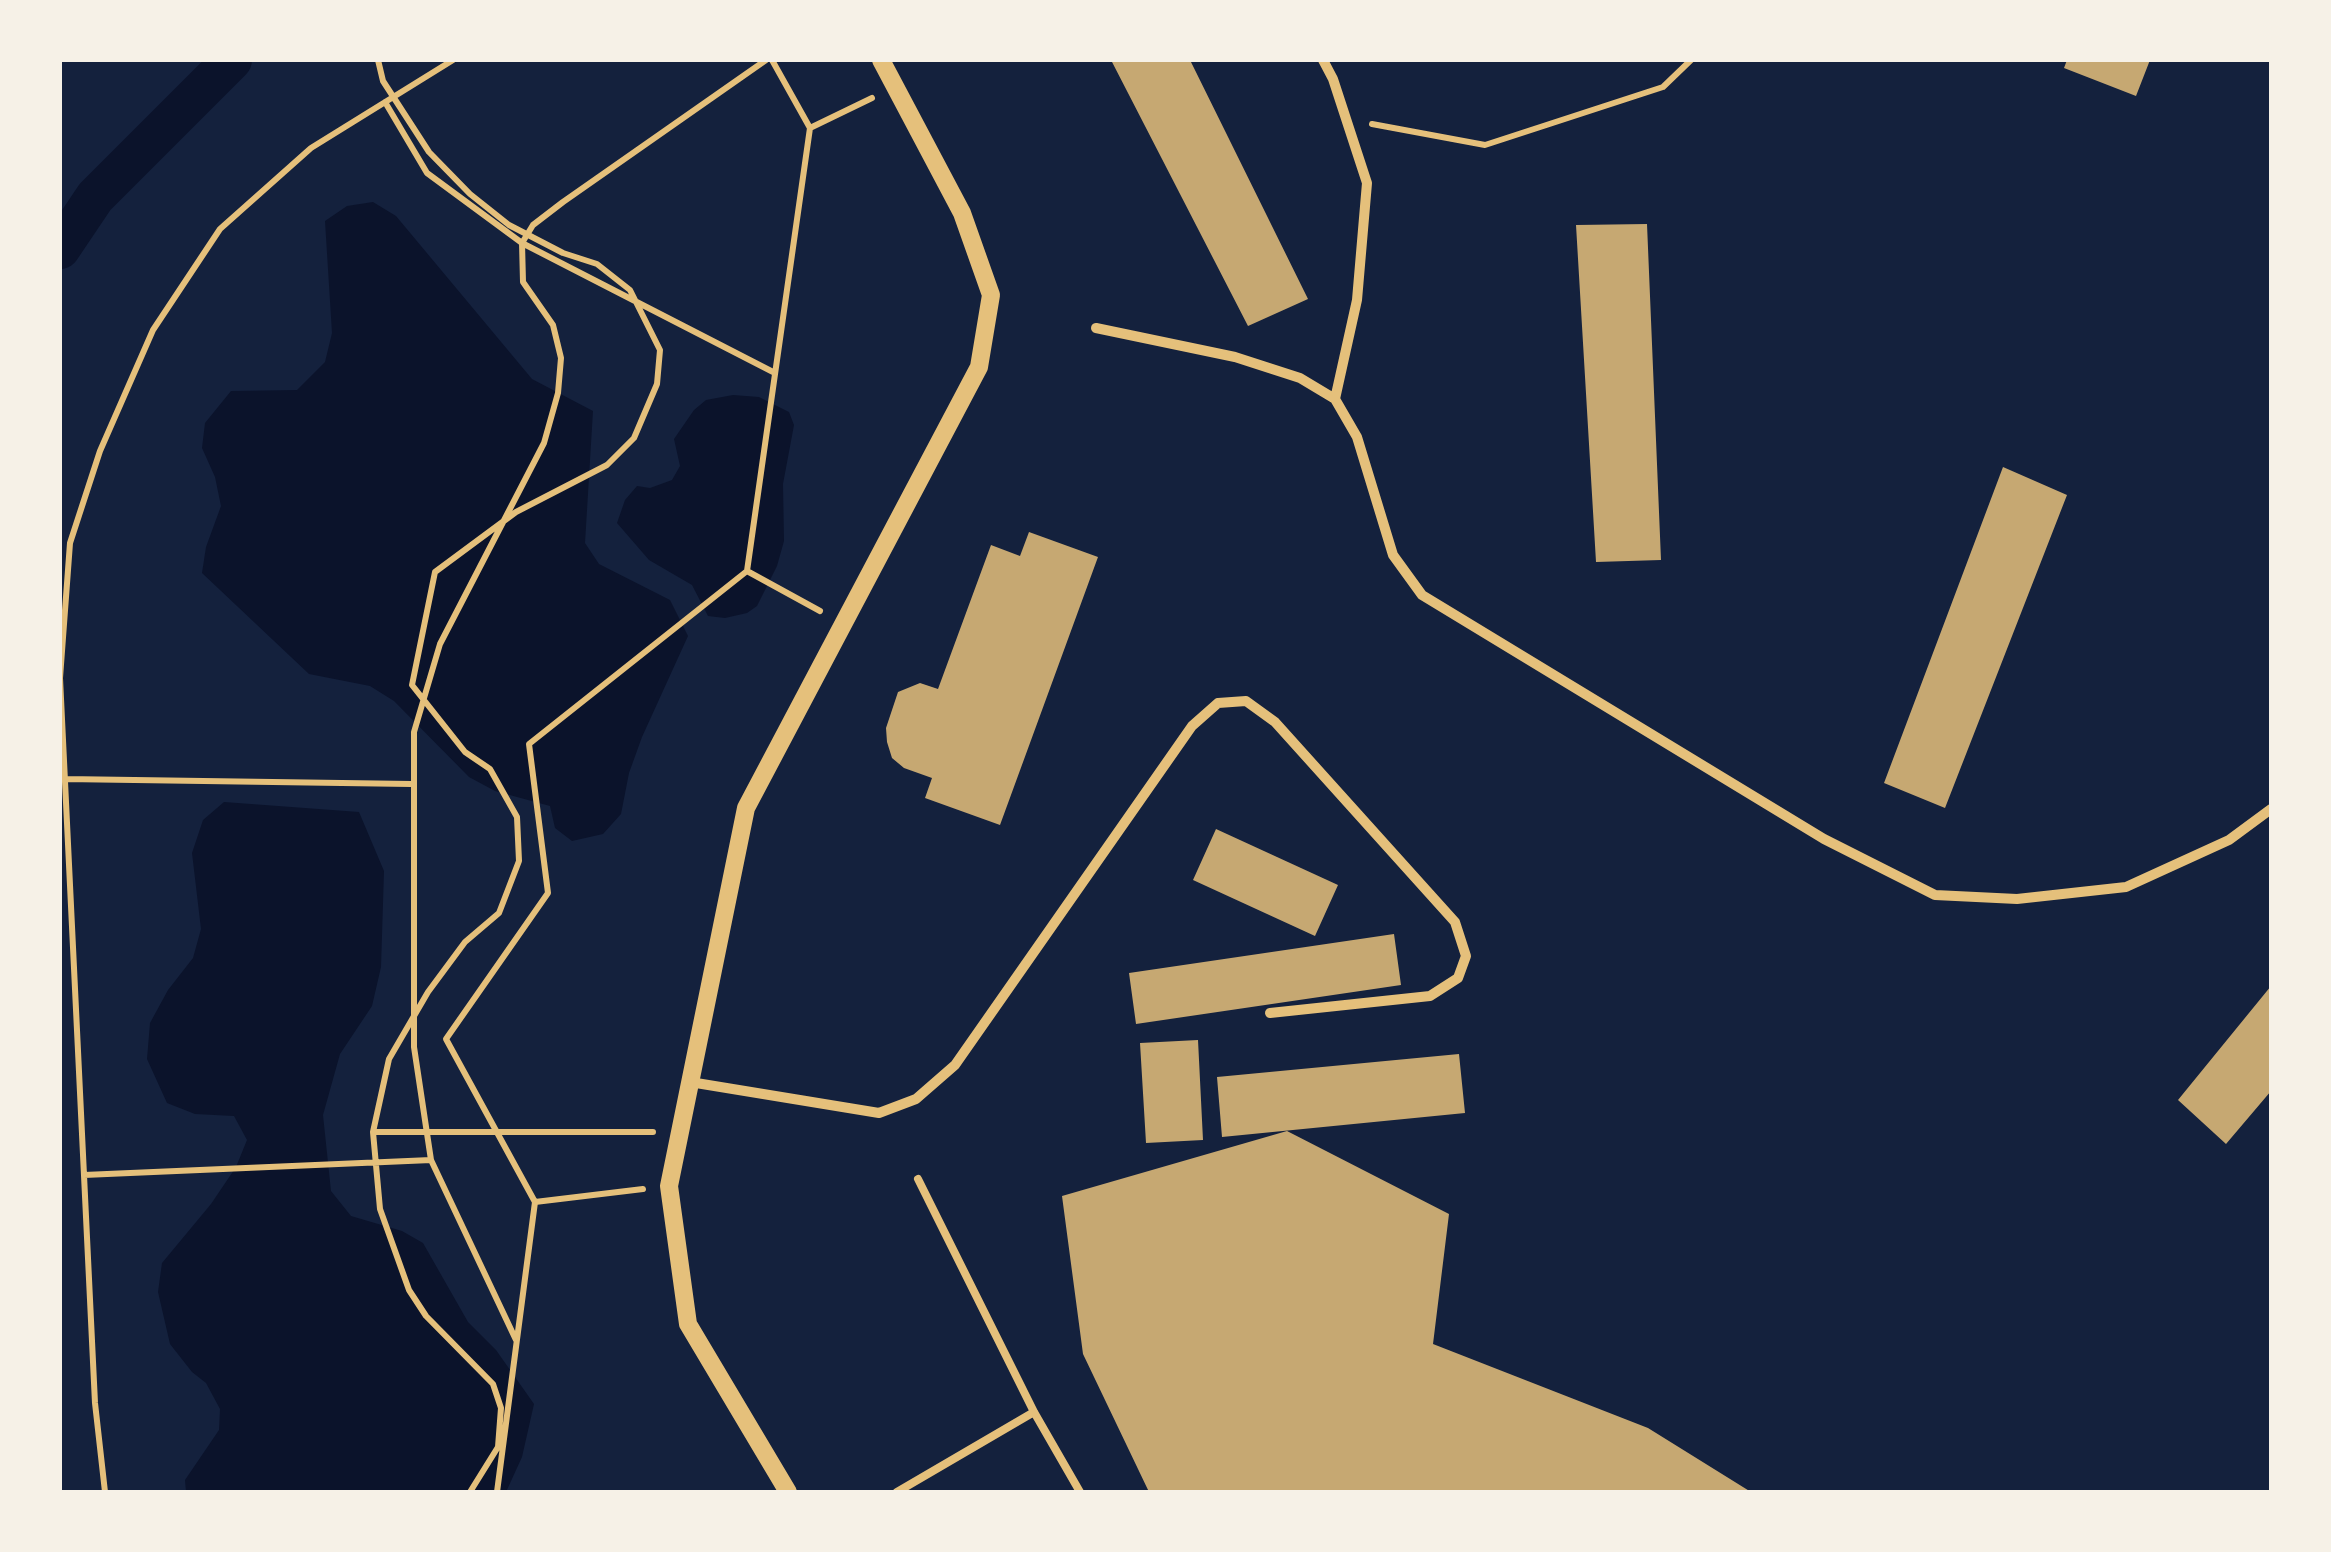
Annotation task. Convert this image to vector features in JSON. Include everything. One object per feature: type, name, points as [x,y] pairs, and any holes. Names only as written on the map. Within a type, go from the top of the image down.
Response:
[{"type":"street","points":[[788,1492],[688,1324],[669,1186],[746,808],[979,366],[991,295],[962,213],[881,60]]},
{"type":"street","points":[[1323,60],[1367,182],[1357,300],[1335,399]]},
{"type":"street","points":[[1096,328],[1235,357],[1300,378],[1335,399],[1358,437],[1394,555],[1422,596],[1824,839],[1935,895],[2017,899],[2126,887],[2229,840],[2271,809]]},
{"type":"street","points":[[690,1082],[879,1113],[916,1099],[955,1065],[1192,726],[1218,704],[1246,701],[1275,722],[1456,922],[1466,956],[1458,978],[1430,996],[1270,1013]]},
{"type":"lane","points":[[918,1179],[1034,1412],[1080,1492]]},
{"type":"lane","points":[[896,1492],[1034,1412]]},
{"type":"path","points":[[378,60],[384,81],[429,152],[456,180],[509,225],[563,253],[597,264],[630,290],[660,350],[657,384],[634,438],[607,465],[516,512],[435,572],[412,685],[465,752],[490,769],[517,818],[520,862],[499,913],[465,942],[428,992],[389,1059],[373,1132],[380,1209],[409,1290],[426,1316],[492,1384],[500,1408],[498,1447],[470,1492]]},
{"type":"path","points":[[104,1492],[95,1403],[60,678],[70,543],[100,450],[154,330],[220,229],[310,148],[453,60]]},
{"type":"path","points":[[497,1492],[517,1341],[535,1202],[446,1039],[548,893],[529,744],[746,571],[810,128],[769,60],[563,202],[533,225],[522,244],[523,282],[553,325],[561,358],[558,393],[544,443],[440,644],[414,732],[411,784],[416,958],[414,1047],[431,1160],[517,1341]]},
{"type":"path","points":[[1346,119],[1485,144],[1663,87],[1691,60]]},
{"type":"path","points":[[810,128],[895,87]]},
{"type":"path","points":[[384,102],[427,173],[522,244],[775,373]]},
{"type":"path","points":[[746,571],[843,624]]},
{"type":"path","points":[[66,779],[411,784]]},
{"type":"path","points":[[373,1132],[680,1132]]},
{"type":"path","points":[[84,1175],[431,1160]]},
{"type":"path","points":[[535,1202],[669,1186]]},
{"type":"water","points":[[373,202],[396,216],[532,379],[593,411],[585,543],[599,564],[670,600],[688,636],[642,737],[629,773],[621,814],[603,834],[572,841],[555,828],[550,806],[495,791],[469,777],[394,701],[370,686],[309,674],[202,573],[206,547],[221,506],[215,477],[202,448],[205,423],[231,391],[297,390],[325,362],[332,333],[325,221],[347,206]]},
{"type":"water","points":[[733,395],[759,397],[789,412],[794,425],[783,484],[784,541],[777,566],[757,606],[747,613],[725,618],[708,616],[692,585],[649,560],[617,523],[625,500],[637,486],[650,488],[672,480],[680,466],[674,439],[694,410],[706,400]]},
{"type":"water","points":[[224,802],[359,812],[384,871],[381,967],[372,1006],[340,1054],[323,1115],[331,1191],[351,1216],[402,1231],[423,1243],[468,1322],[496,1350],[534,1404],[522,1457],[506,1492],[186,1492],[185,1480],[219,1430],[220,1409],[206,1383],[170,1344],[158,1292],[162,1263],[211,1204],[236,1167],[247,1140],[234,1116],[195,1114],[167,1103],[147,1059],[150,1023],[168,990],[193,958],[201,929],[192,853],[203,820]]},
{"type":"building","points":[[1111,60],[1190,60],[1308,299],[1248,326]]},
{"type":"building","points":[[2067,60],[2150,60],[2136,96],[2064,68]]},
{"type":"building","points":[[1647,224],[1661,560],[1596,562],[1576,225]]},
{"type":"building","points":[[2003,467],[2067,495],[1945,808],[1884,783]]},
{"type":"building","points":[[1029,532],[1098,557],[1000,825],[925,798],[932,778],[904,768],[892,758],[886,728],[898,692],[920,683],[938,689],[991,545],[1020,556]]},
{"type":"building","points":[[1216,829],[1338,885],[1315,936],[1193,880]]},
{"type":"building","points":[[1394,934],[1401,985],[1136,1024],[1129,973]]},
{"type":"building","points":[[2271,986],[2271,1091],[2226,1144],[2178,1100]]},
{"type":"building","points":[[1198,1040],[1203,1140],[1146,1143],[1140,1043]]},
{"type":"building","points":[[1459,1054],[1465,1113],[1222,1137],[1217,1077]]},
{"type":"building","points":[[1287,1131],[1449,1214],[1433,1344],[1648,1428],[1751,1492],[1149,1492],[1083,1354],[1062,1196]]},
{"type":"waterway","points":[[60,249],[95,197],[232,60]]}]
